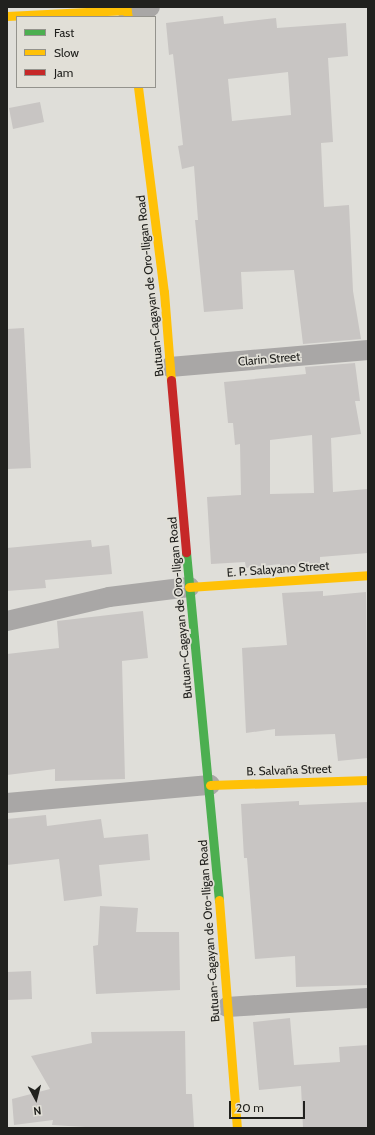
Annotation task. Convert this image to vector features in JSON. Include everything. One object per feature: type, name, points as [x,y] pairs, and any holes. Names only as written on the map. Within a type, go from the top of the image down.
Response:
[{"type":"main road","points":[[7,16],[127,11]]},
{"type":"main road","name":"Butuan-Cagayan de Oro-Iligan Road","points":[[138,88],[154,202],[189,588],[210,785],[237,1128]]},
{"type":"main road","name":"E. P. Salayano Street","points":[[189,588],[368,575]]},
{"type":"main road","name":"B. Salvaña Street","points":[[210,785],[368,780]]},
{"type":"street","points":[[127,11],[150,7]]},
{"type":"street","name":"Clarin Street","points":[[170,367],[368,350]]},
{"type":"street","points":[[7,622],[109,597],[189,588]]},
{"type":"street","points":[[7,803],[210,785]]},
{"type":"street","points":[[227,1007],[368,998]]},
{"type":"building","points":[[223,16],[224,24],[276,18],[277,28],[346,23],[348,56],[328,58],[333,142],[321,143],[324,207],[349,205],[353,291],[361,339],[303,344],[294,270],[241,272],[243,309],[204,312],[195,220],[198,220],[194,166],[182,169],[178,146],[183,145],[173,54],[169,55],[166,23]],"holes":[[[288,72],[291,115],[232,121],[228,79]]]},
{"type":"building","points":[[40,102],[44,122],[13,129],[9,108]]},
{"type":"building","points":[[24,328],[31,468],[7,469],[7,329]]},
{"type":"building","points":[[355,363],[360,401],[355,401],[361,434],[331,438],[333,492],[368,489],[368,553],[320,557],[320,566],[280,568],[280,564],[246,568],[245,562],[211,564],[207,497],[241,495],[240,444],[235,445],[233,423],[228,423],[224,382],[306,374],[305,367]],"holes":[[[312,435],[314,493],[270,494],[270,440]]]},
{"type":"building","points":[[91,540],[92,547],[109,545],[112,574],[45,580],[46,588],[7,591],[7,548]]},
{"type":"building","points":[[323,591],[323,596],[366,592],[368,758],[338,761],[335,734],[275,736],[275,729],[246,733],[242,648],[287,645],[282,593]]},
{"type":"building","points":[[143,611],[148,658],[122,661],[125,779],[55,781],[55,769],[7,775],[7,654],[59,648],[57,621]]},
{"type":"building","points":[[299,801],[299,805],[368,802],[368,985],[296,987],[295,956],[255,959],[247,858],[244,858],[241,804]]},
{"type":"building","points":[[46,815],[47,826],[101,819],[104,838],[148,834],[150,860],[99,865],[102,896],[64,901],[59,859],[7,865],[7,819]]},
{"type":"building","points":[[100,906],[138,908],[136,932],[179,932],[180,990],[96,994],[93,946],[98,945]]},
{"type":"building","points":[[31,971],[32,999],[7,1000],[7,972]]},
{"type":"building","points":[[290,1018],[294,1065],[340,1062],[339,1047],[368,1045],[368,1128],[303,1128],[301,1086],[259,1090],[253,1022]]},
{"type":"building","points":[[185,1031],[186,1094],[192,1094],[194,1127],[102,1128],[52,1125],[53,1120],[14,1125],[12,1099],[50,1089],[31,1056],[92,1043],[91,1032]]},
{"type":"traffic: fast","points":[[186,552],[219,900]]},
{"type":"traffic: slow","points":[[126,7],[128,16]]},
{"type":"traffic: slow","points":[[7,16],[127,10]]},
{"type":"traffic: slow","points":[[138,88],[164,292],[171,380]]},
{"type":"traffic: slow","points":[[189,587],[368,575]]},
{"type":"traffic: slow","points":[[210,785],[368,780]]},
{"type":"traffic: slow","points":[[219,900],[237,1128]]},
{"type":"traffic: jam","points":[[171,380],[186,552]]}]
